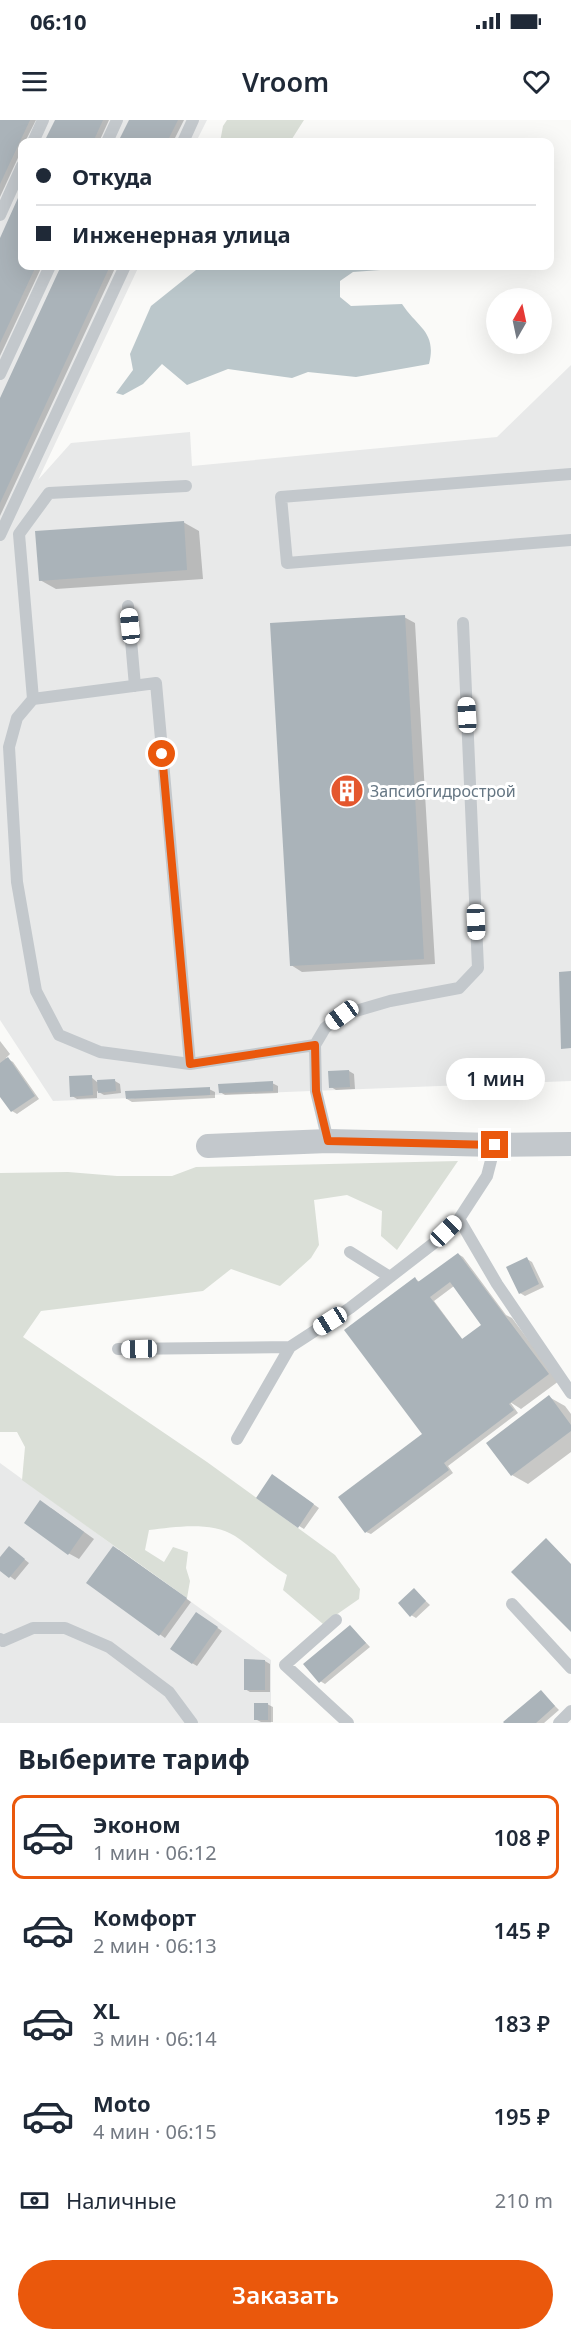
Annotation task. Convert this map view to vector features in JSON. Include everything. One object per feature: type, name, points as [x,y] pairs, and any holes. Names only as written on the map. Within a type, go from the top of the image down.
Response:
[{"type":"street","points":[[208,1146],[328,1141],[495,1145],[571,1144]]},
{"type":"lane","points":[[35,138],[43,120]]},
{"type":"lane","points":[[109,138],[117,120]]},
{"type":"lane","points":[[185,138],[193,120]]},
{"type":"lane","points":[[0,215],[18,175]]},
{"type":"lane","points":[[0,374],[48,270]]},
{"type":"lane","points":[[0,535],[123,270]]},
{"type":"lane","points":[[571,474],[281,497],[287,563],[571,540]]},
{"type":"lane","points":[[33,699],[20,534],[49,493],[186,486]]},
{"type":"lane","points":[[128,606],[135,686]]},
{"type":"lane","points":[[328,1141],[316,1091],[315,1045],[325,1028],[342,1015],[390,1001],[459,988],[478,968],[463,623]]},
{"type":"lane","points":[[190,1064],[156,683],[33,699],[17,718],[9,747],[17,882],[36,991],[59,1035],[100,1052],[190,1064],[315,1045]]},
{"type":"lane","points":[[237,1439],[290,1347],[350,1308],[434,1243],[459,1219],[487,1176],[495,1145]]},
{"type":"lane","points":[[459,1219],[497,1284],[571,1393]]},
{"type":"lane","points":[[350,1252],[390,1276]]},
{"type":"lane","points":[[118,1349],[290,1347]]},
{"type":"lane","points":[[512,1604],[571,1668]]},
{"type":"lane","points":[[336,1620],[285,1665],[348,1723]]},
{"type":"lane","points":[[0,1640],[3,1641],[33,1628],[65,1628],[109,1647],[169,1692],[192,1723]]},
{"type":"lane","points":[[559,1723],[571,1711]]},
{"type":"shaded area","points":[[0,120],[207,120],[198,138],[18,138],[18,270],[137,270],[38,480],[71,443],[190,432],[192,466],[497,437],[571,365],[571,1081],[53,1101],[0,1020]]},
{"type":"shaded area","points":[[227,120],[304,120],[293,138],[221,138],[223,126]]},
{"type":"shaded area","points":[[196,270],[380,270],[353,272],[340,281],[340,297],[351,306],[402,304],[428,337],[431,353],[429,364],[356,377],[308,372],[292,378],[228,369],[187,385],[162,364],[143,384],[123,395],[116,393],[133,370],[130,354],[151,306]]},
{"type":"shaded area","points":[[458,1161],[397,1250],[381,1236],[382,1211],[347,1195],[314,1200],[319,1245],[311,1258],[280,1286],[231,1269],[203,1291],[41,1311],[23,1337],[207,1462],[335,1555],[360,1589],[359,1599],[323,1624],[283,1590],[287,1575],[235,1536],[215,1528],[204,1527],[149,1530],[145,1550],[164,1562],[173,1547],[188,1552],[186,1568],[190,1581],[187,1598],[22,1480],[25,1447],[17,1432],[0,1432],[0,1173],[68,1172],[117,1176],[172,1176],[196,1167]]},
{"type":"shaded area","points":[[0,1463],[271,1660],[271,1723],[0,1723]]},
{"type":"building","points":[[0,120],[30,120],[22,138],[18,138],[18,146],[0,184]]},
{"type":"building","points":[[55,120],[103,120],[95,138],[46,138]]},
{"type":"building","points":[[129,120],[178,120],[169,138],[120,138]]},
{"type":"building","points":[[18,198],[18,270],[34,270],[0,343],[0,238]]},
{"type":"building","points":[[59,270],[108,270],[0,503],[0,398]]},
{"type":"building","points":[[184,521],[187,570],[39,581],[35,531]]},
{"type":"building","name":"Запсибгидрострой","points":[[405,615],[424,959],[290,966],[270,623]]},
{"type":"building","points":[[571,971],[571,1048],[561,1049],[559,972]]},
{"type":"building","points":[[8,1057],[35,1096],[11,1112],[0,1097],[0,1063]]},
{"type":"building","points":[[349,1070],[350,1087],[329,1088],[328,1071]]},
{"type":"building","points":[[92,1075],[93,1095],[70,1097],[69,1076]]},
{"type":"building","points":[[115,1079],[116,1091],[98,1093],[97,1080]]},
{"type":"building","points":[[273,1081],[273,1091],[219,1093],[218,1084]]},
{"type":"building","points":[[210,1087],[210,1095],[126,1099],[125,1091]]},
{"type":"building","points":[[458,1253],[549,1374],[509,1404],[514,1410],[444,1463],[449,1470],[365,1533],[338,1497],[422,1434],[344,1330],[415,1277],[418,1282]],"holes":[[[450,1282],[481,1325],[462,1339],[430,1297]]]},
{"type":"building","points":[[527,1257],[539,1284],[519,1294],[506,1267]]},
{"type":"building","points":[[549,1395],[571,1425],[571,1431],[511,1476],[486,1443]]},
{"type":"building","points":[[272,1474],[314,1504],[298,1528],[256,1498]]},
{"type":"building","points":[[40,1500],[84,1532],[68,1555],[24,1523]]},
{"type":"building","points":[[546,1538],[571,1564],[571,1632],[511,1572]]},
{"type":"building","points":[[9,1546],[25,1559],[9,1578],[0,1571],[0,1557]]},
{"type":"building","points":[[113,1546],[187,1598],[159,1636],[86,1583]]},
{"type":"building","points":[[414,1588],[426,1601],[410,1617],[398,1603]]},
{"type":"building","points":[[196,1612],[218,1627],[192,1664],[170,1649]]},
{"type":"building","points":[[350,1625],[366,1643],[319,1683],[303,1664]]},
{"type":"building","points":[[244,1659],[265,1660],[265,1690],[244,1690]]},
{"type":"building","points":[[541,1690],[555,1706],[536,1723],[503,1722]]},
{"type":"building","points":[[254,1703],[268,1703],[268,1720],[254,1720]]},
{"type":"place","name":"Запсибгидрострой","points":[[347,791]]},
{"type":"route","points":[[162,754],[190,1064],[315,1045],[316,1091],[328,1141],[495,1145]]}]
